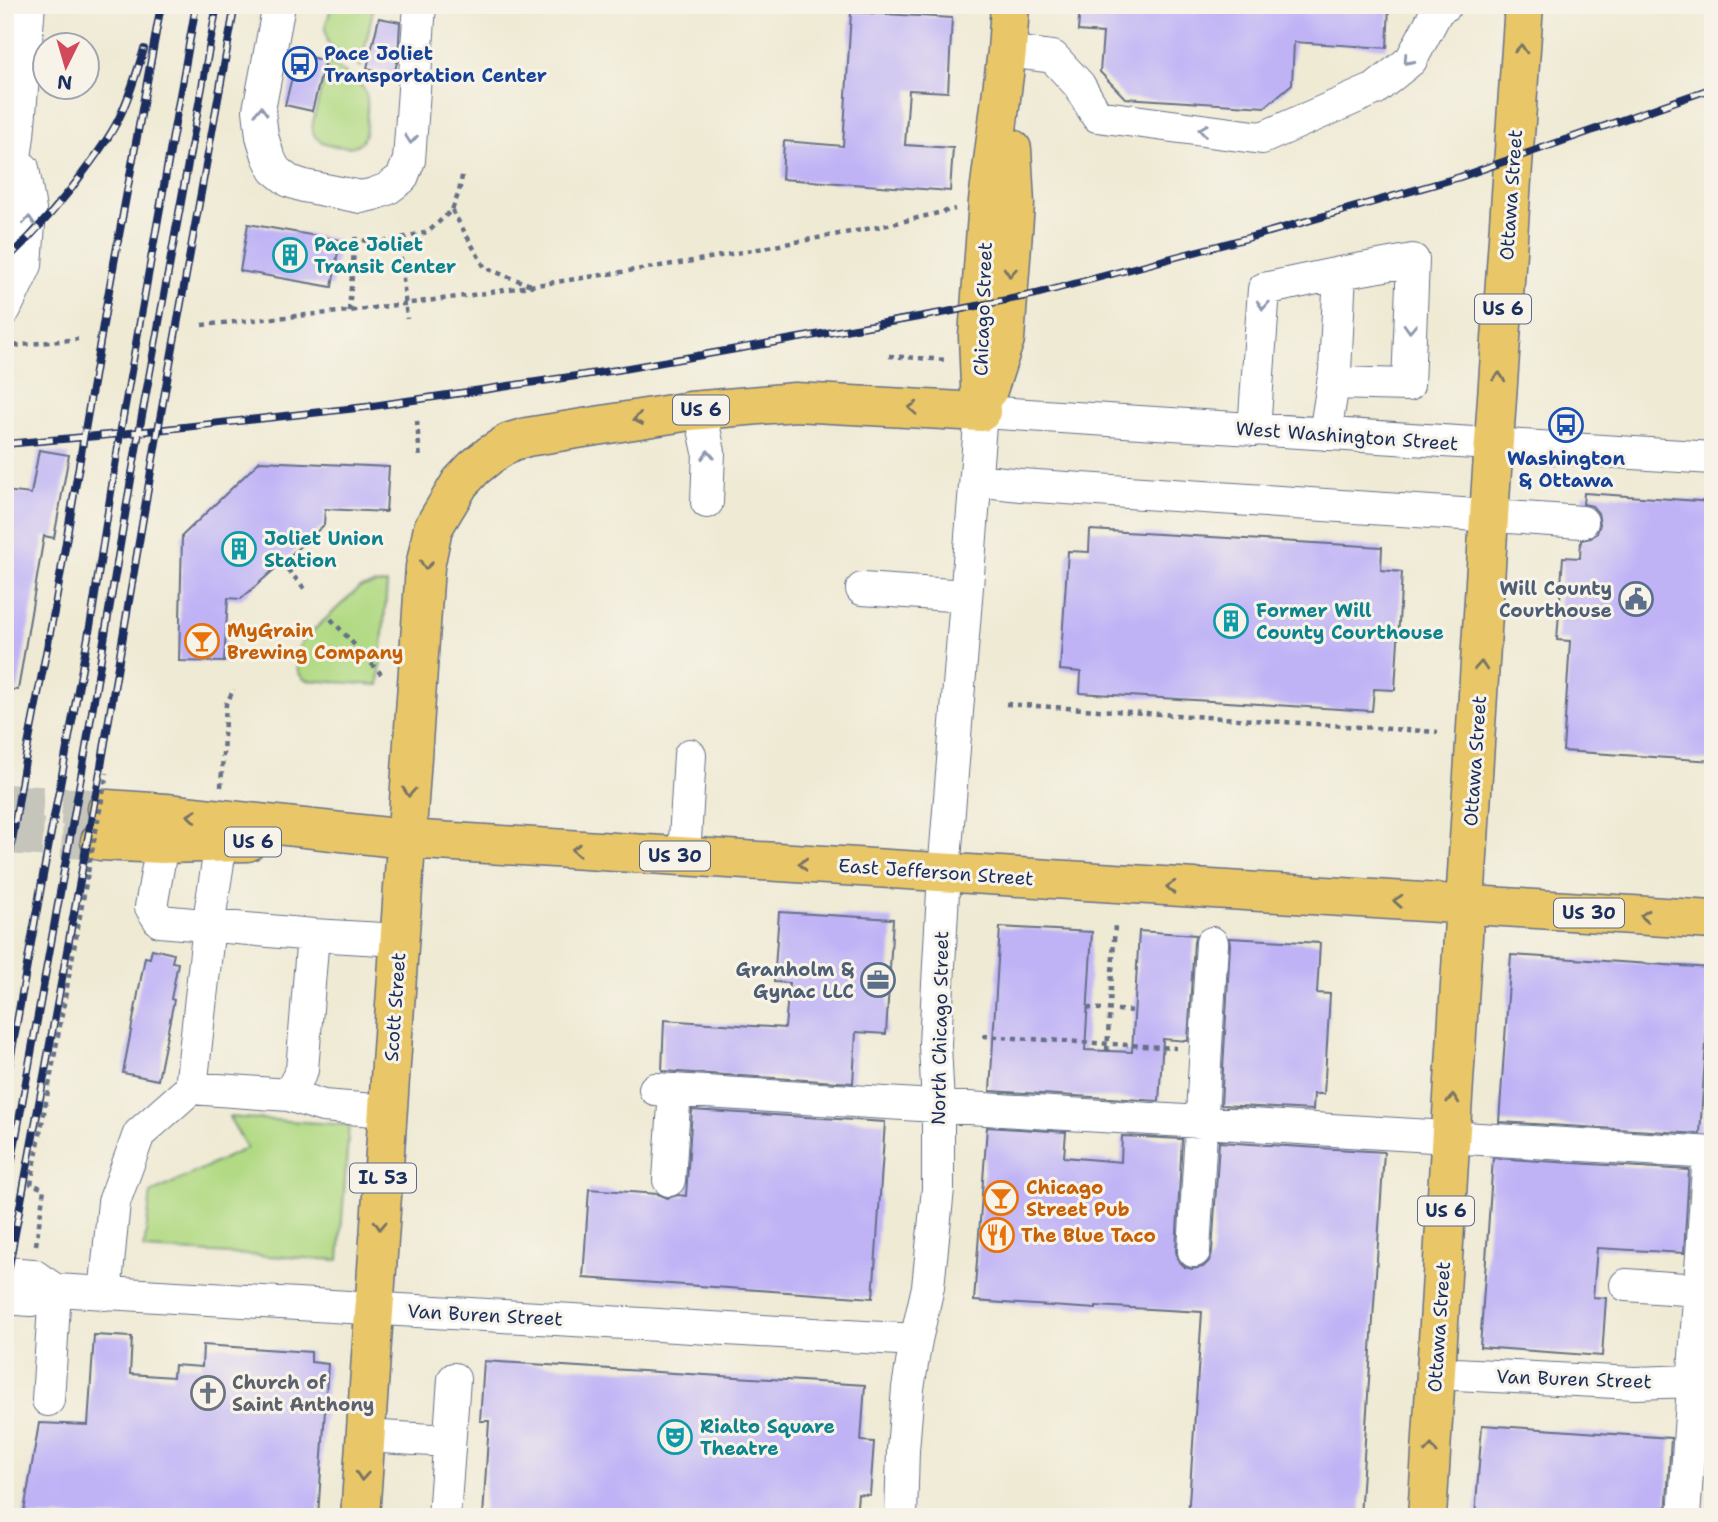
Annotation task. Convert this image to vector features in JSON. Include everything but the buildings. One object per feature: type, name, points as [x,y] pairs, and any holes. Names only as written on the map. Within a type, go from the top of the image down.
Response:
[{"type":"main road","name":"Chicago Street","points":[[981,412],[1005,339],[1015,204],[1007,51],[1010,5]]},
{"type":"main road","name":"Ottawa Street","points":[[1427,1517],[1524,5]]},
{"type":"main road","name":"US 6","points":[[700,410],[795,402],[981,412]]},
{"type":"main road","name":"Scott Street","points":[[360,1517],[425,567],[433,528],[460,483],[474,468],[510,442],[700,410]]},
{"type":"main road","name":"East Jefferson Street","points":[[100,824],[166,813],[406,839],[1466,905]]},
{"type":"main road","name":"East Jefferson Street","points":[[100,824],[162,844],[406,839]]},
{"type":"main road","name":"US 30","points":[[1466,905],[1713,920]]},
{"type":"street","points":[[5,247],[29,5]]},
{"type":"street","points":[[278,5],[260,110],[262,136],[268,156],[275,170],[289,181],[361,197],[394,184],[401,178],[409,160],[420,5]]},
{"type":"street","points":[[1007,51],[1054,58],[1079,85],[1097,116],[1262,138],[1375,89],[1411,60],[1438,9],[1446,5]]},
{"type":"street","points":[[9,287],[26,265],[30,210],[18,136]]},
{"type":"street","points":[[1254,430],[1264,289],[1413,260],[1408,385],[1333,383]]},
{"type":"street","points":[[1325,435],[1333,383],[1340,273]]},
{"type":"street","points":[[700,410],[709,452],[706,502]]},
{"type":"street","name":"West Washington Street","points":[[981,412],[1713,458]]},
{"type":"street","name":"North Chicago Street","points":[[901,1517],[908,1388],[928,1287],[938,1189],[935,1045],[944,873],[981,412]]},
{"type":"street","points":[[976,480],[1582,522]]},
{"type":"street","points":[[862,589],[966,596]]},
{"type":"street","points":[[684,857],[690,755]]},
{"type":"street","points":[[105,1293],[114,1202],[139,1134],[191,1088],[221,843]]},
{"type":"street","points":[[162,844],[151,907],[160,921],[399,940]]},
{"type":"street","points":[[289,1095],[302,1070],[313,934]]},
{"type":"street","points":[[1194,1251],[1212,943]]},
{"type":"street","points":[[191,1088],[289,1095],[323,1107],[387,1111]]},
{"type":"street","points":[[669,1180],[665,1090],[1711,1153],[1699,1290],[1703,1381],[1684,1517]]},
{"type":"street","name":"Van Buren Street","points":[[5,1273],[33,1275],[55,1290]]},
{"type":"street","points":[[1626,1285],[1699,1290]]},
{"type":"street","points":[[48,1400],[55,1290]]},
{"type":"street","name":"Van Buren Street","points":[[5,1298],[31,1300],[55,1290],[916,1340]]},
{"type":"street","name":"Van Buren Street","points":[[1436,1373],[1635,1383],[1703,1381]]},
{"type":"street","points":[[444,1517],[454,1379]]},
{"type":"street","points":[[365,1437],[449,1441]]},
{"type":"path","points":[[349,311],[355,239],[377,243],[428,232],[452,210],[463,172]]},
{"type":"path","points":[[202,324],[349,311],[693,261],[888,225],[961,207]]},
{"type":"path","points":[[452,210],[485,268],[532,285]]},
{"type":"path","points":[[399,238],[407,319]]},
{"type":"path","points":[[5,348],[78,339]]},
{"type":"path","points":[[889,356],[943,359]]},
{"type":"path","points":[[417,421],[421,460]]},
{"type":"path","points":[[281,562],[305,589]]},
{"type":"path","points":[[331,619],[381,674]]},
{"type":"path","points":[[221,789],[226,704],[234,689]]},
{"type":"path","points":[[1006,704],[1438,732]]},
{"type":"path","points":[[36,1240],[44,1189],[31,1185],[100,824]]},
{"type":"path","points":[[1107,1051],[1115,925]]},
{"type":"path","points":[[1087,1008],[1134,1011]]},
{"type":"path","points":[[982,1036],[1205,1050]]},
{"type":"green space","points":[[332,5],[374,5],[361,67],[328,43],[325,28]]},
{"type":"green space","points":[[328,61],[356,81],[366,94],[366,132],[359,144],[343,147],[330,145],[317,139],[313,132]]},
{"type":"green space","points":[[387,584],[379,685],[305,680],[298,672],[296,661],[303,640],[359,588]]},
{"type":"green space","points":[[229,1117],[349,1125],[339,1260],[144,1249],[151,1193],[247,1148]]},
{"type":"tunnel","points":[[5,803],[107,809]]},
{"type":"tunnel","points":[[5,835],[100,841]]},
{"type":"railway","points":[[5,886],[24,766],[54,612],[161,5]]},
{"type":"railway","points":[[5,1089],[91,621],[120,434],[196,5]]},
{"type":"railway","points":[[5,1198],[217,5]]},
{"type":"railway","points":[[5,1288],[100,772],[158,430],[235,5]]},
{"type":"railway","points":[[5,261],[40,226],[107,140],[127,100],[144,49]]},
{"type":"railway","points":[[5,444],[366,407],[617,370],[1036,294],[1255,236],[1460,177],[1713,88]]},
{"type":"place","name":"Pace Joliet Transportation Center","points":[[300,64]]},
{"type":"place","name":"Pace Joliet Transit Center","points":[[290,255]]},
{"type":"place","name":"Washington & Ottawa","points":[[1566,425]]},
{"type":"place","name":"Joliet Union Station","points":[[239,549]]},
{"type":"place","name":"Will County Courthouse","points":[[1636,599]]},
{"type":"place","name":"Former Will County Courthouse","points":[[1231,621]]},
{"type":"place","name":"MyGrain Brewing Company","points":[[202,641]]},
{"type":"place","name":"Granholm & Gynac LLC","points":[[878,980]]},
{"type":"place","name":"Chicago Street Pub","points":[[1001,1198]]},
{"type":"place","name":"The Blue Taco","points":[[997,1235]]},
{"type":"place","name":"Church of Saint Anthony","points":[[208,1393]]},
{"type":"place","name":"Rialto Square Theatre","points":[[675,1437]]}]
